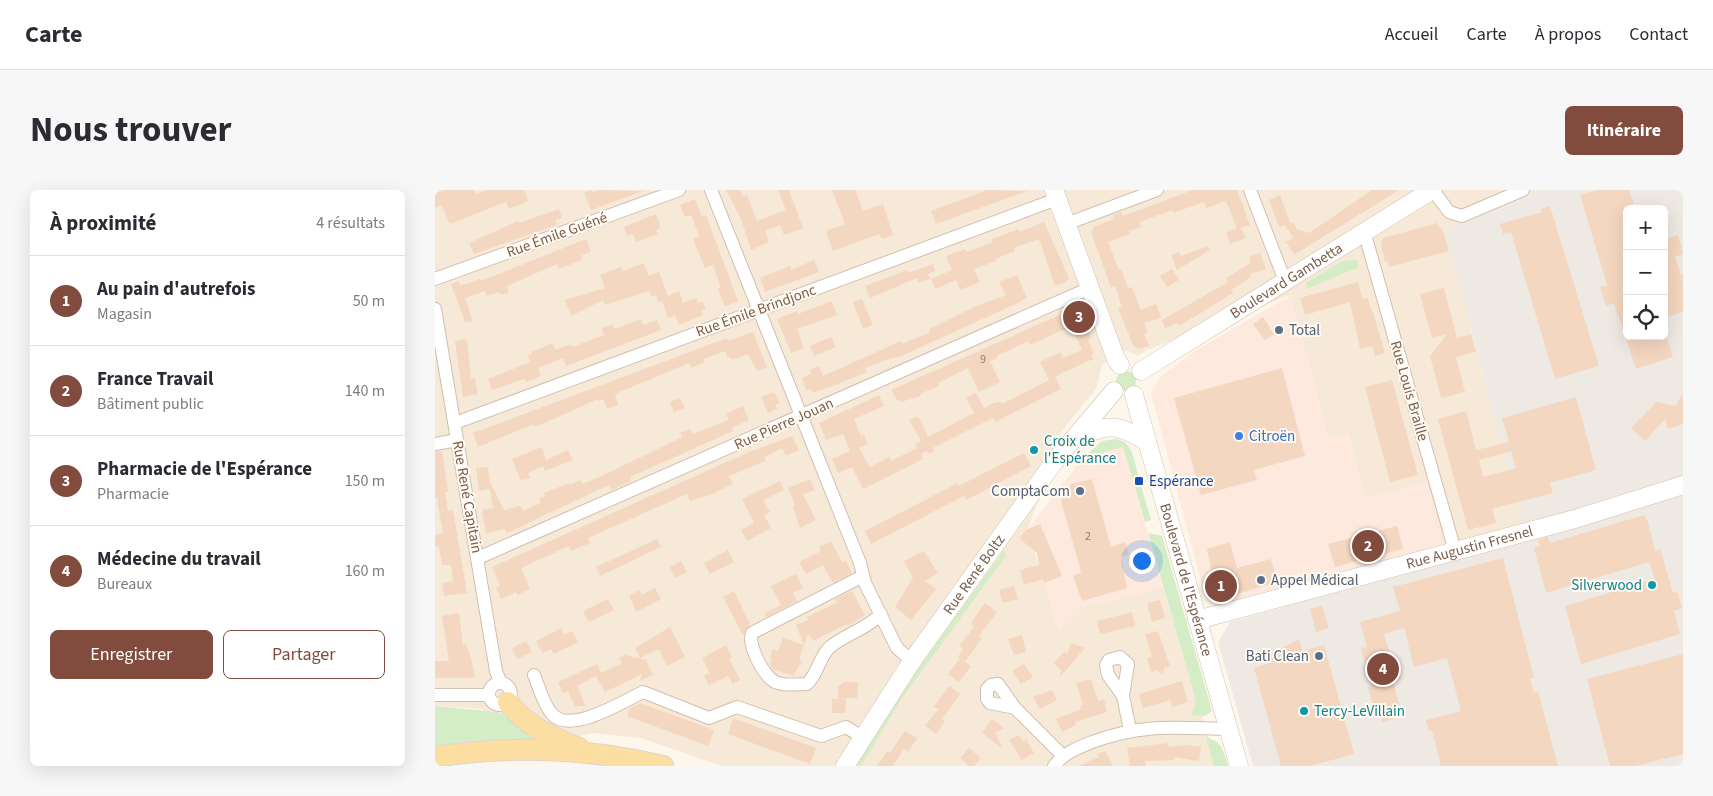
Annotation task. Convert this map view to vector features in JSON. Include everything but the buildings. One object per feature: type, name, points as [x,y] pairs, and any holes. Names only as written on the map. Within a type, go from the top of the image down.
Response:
[{"type":"main road","name":"Boulevard Gambetta","points":[[1141,371],[1364,231],[1433,190]]},
{"type":"main road","points":[[1056,195],[1115,359],[1120,365]]},
{"type":"main road","points":[[1129,363],[1141,371],[1143,376],[1142,388],[1134,396],[1123,396],[1114,390],[1111,376],[1120,365],[1129,363]]},
{"type":"main road","name":"Rue René Boltz","points":[[845,766],[912,661],[1071,440],[1114,390]]},
{"type":"main road","name":"Boulevard de l'Espérance","points":[[1134,396],[1239,766]]},
{"type":"main road","points":[[1071,440],[1099,427],[1115,426],[1146,440]]},
{"type":"main road","name":"Rue Augustin Fresnel","points":[[1197,620],[1575,519],[1683,485]]},
{"type":"main road","points":[[508,702],[525,720],[588,760]]},
{"type":"main road","points":[[435,756],[513,751],[588,760]]},
{"type":"main road","points":[[447,766],[514,761],[588,760],[639,760],[663,766]]},
{"type":"street","name":"Rue Émile Guéné","points":[[435,279],[679,190]]},
{"type":"street","points":[[711,190],[843,521],[863,576],[897,648],[912,661]]},
{"type":"street","points":[[1066,224],[1157,190]]},
{"type":"street","points":[[1250,190],[1285,281]]},
{"type":"street","points":[[1433,190],[1449,212],[1462,216],[1523,190]]},
{"type":"street","name":"Rue Émile Brindjonc","points":[[455,424],[759,310],[1056,195]]},
{"type":"street","name":"Rue Louis Braille","points":[[1364,231],[1455,551]]},
{"type":"street","name":"Rue Pierre Jouan","points":[[477,558],[1090,288]]},
{"type":"street","name":"Rue René Capitain","points":[[435,309],[437,339],[455,424],[496,671],[501,683]]},
{"type":"street","points":[[435,444],[457,440]]},
{"type":"street","points":[[863,576],[753,633],[751,646],[767,676],[778,683],[807,684],[815,676],[823,656],[829,648],[872,624],[881,614]]},
{"type":"street","points":[[534,675],[552,714],[561,720],[586,718],[643,692],[709,718],[737,707],[821,736],[845,727],[862,737]]},
{"type":"street","points":[[501,683],[510,690],[508,702],[502,705],[495,704],[489,695],[494,686],[501,683]]},
{"type":"street","points":[[435,695],[489,695]]},
{"type":"street","points":[[1123,696],[1130,730]]},
{"type":"street","points":[[1015,708],[1063,756]]},
{"type":"street","points":[[1054,766],[1063,756],[1108,736],[1130,730],[1164,726],[1228,729]]},
{"type":"shaded area","points":[[435,190],[1542,190],[1445,231],[1524,528],[1445,553],[1365,498],[1348,434],[1329,439],[1290,295],[1147,350],[1138,356],[1126,350],[1102,365],[1096,389],[1061,432],[1028,529],[1059,632],[1084,607],[1163,587],[1217,766],[722,766],[641,738],[592,733],[547,744],[481,709],[435,706]]},
{"type":"shaded area","points":[[1542,190],[1683,190],[1683,766],[1253,766],[1218,642],[1230,622],[1380,580],[1445,553],[1524,528],[1445,231]]},
{"type":"shaded area","points":[[1291,295],[1329,439],[1348,434],[1365,498],[1427,481],[1445,553],[1224,603],[1204,592],[1151,393],[1158,379],[1193,352]]},
{"type":"shaded area","points":[[1123,447],[1163,587],[1084,607],[1059,632],[1036,548],[1028,529],[1083,458]]},
{"type":"green space","points":[[1357,260],[1359,267],[1306,289],[1307,282],[1342,261]]},
{"type":"green space","points":[[1126,371],[1133,374],[1136,381],[1133,388],[1126,391],[1119,388],[1116,381],[1119,374]]},
{"type":"green space","points":[[1115,439],[1126,443],[1132,452],[1138,475],[1135,476],[1138,486],[1141,486],[1151,520],[1145,522],[1123,447],[1083,458],[1102,441]]},
{"type":"green space","points":[[1148,533],[1162,536],[1212,711],[1205,716],[1190,715],[1195,705],[1194,693]]},
{"type":"green space","points":[[1004,550],[1006,556],[902,698],[861,766],[857,765],[899,695]]},
{"type":"green space","points":[[435,706],[497,712],[547,738],[547,744],[435,751]]},
{"type":"green space","points":[[1206,737],[1219,744],[1228,766],[1214,766]]},
{"type":"place","name":"Pharmacie de l'Espérance","points":[[1079,317]]},
{"type":"place","name":"Total","points":[[1279,330]]},
{"type":"place","name":"Citroën","points":[[1239,436]]},
{"type":"place","name":"Croix de l'Espérance","points":[[1034,450]]},
{"type":"place","name":"Espérance","points":[[1139,481]]},
{"type":"place","name":"ComptaCom","points":[[1080,491]]},
{"type":"place","name":"France Travail","points":[[1368,546]]},
{"type":"place","name":"Appel Médical","points":[[1261,580]]},
{"type":"place","name":"Silverwood","points":[[1652,585]]},
{"type":"place","name":"Au pain d'autrefois","points":[[1221,586]]},
{"type":"place","name":"Bati Clean","points":[[1319,656]]},
{"type":"place","name":"Médecine du travail","points":[[1383,669]]},
{"type":"place","name":"Tercy-LeVillain","points":[[1304,711]]}]
